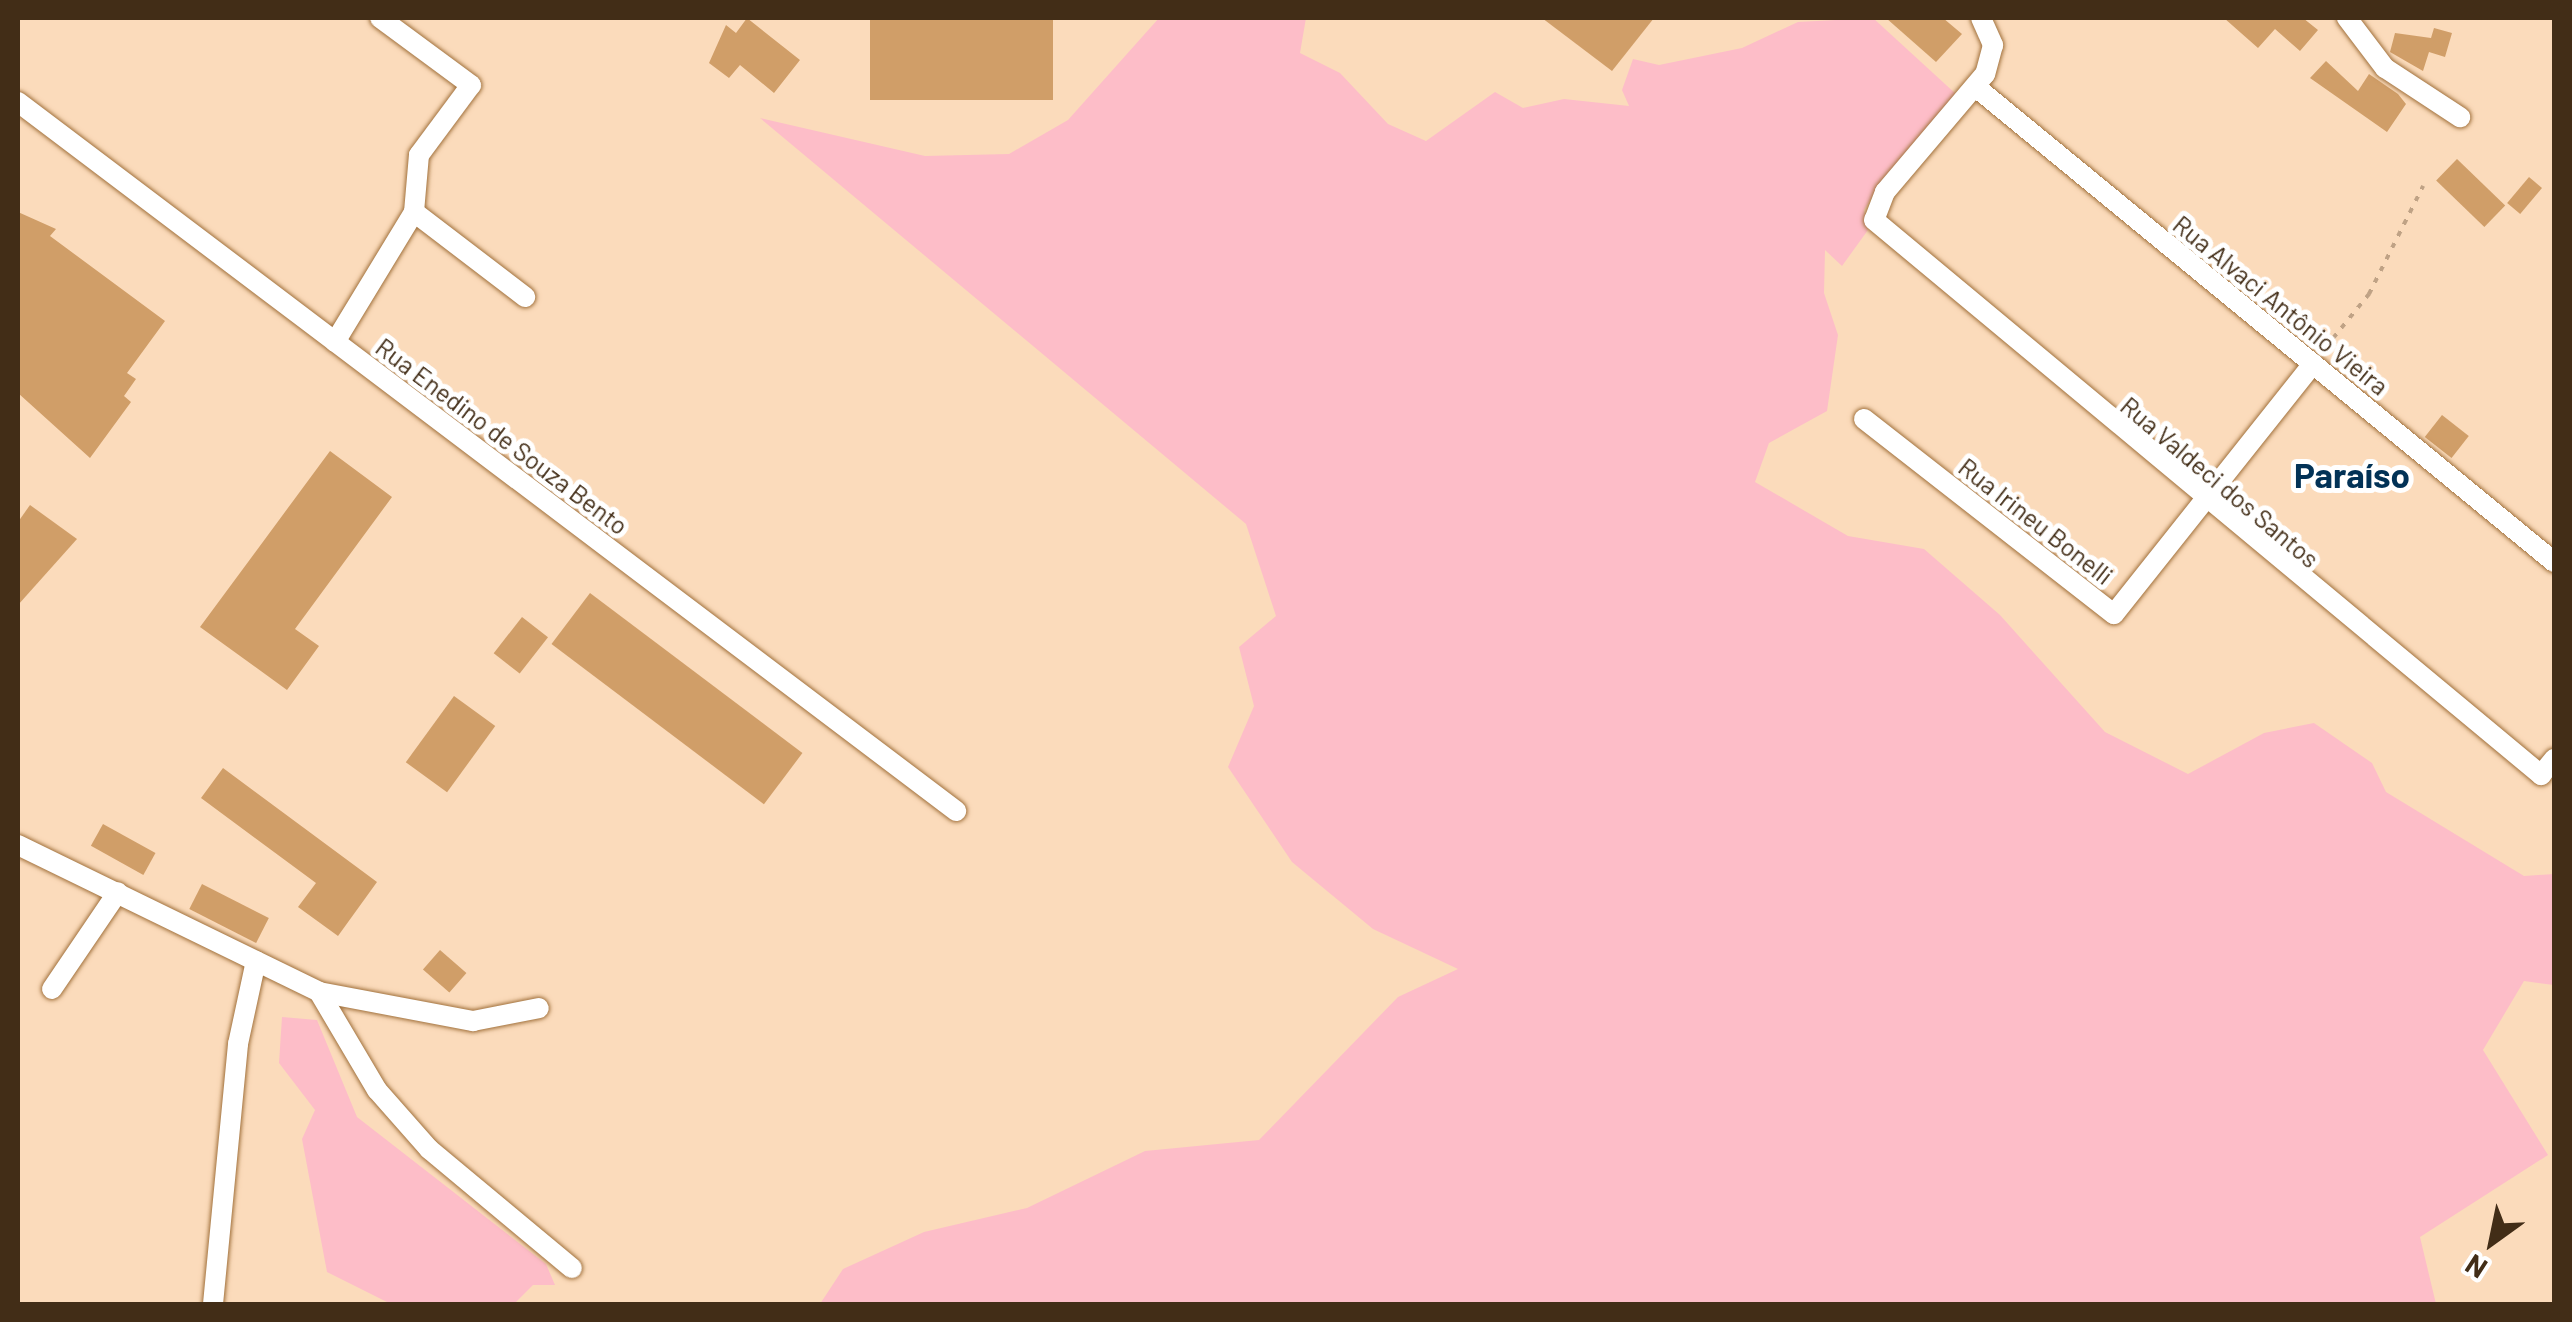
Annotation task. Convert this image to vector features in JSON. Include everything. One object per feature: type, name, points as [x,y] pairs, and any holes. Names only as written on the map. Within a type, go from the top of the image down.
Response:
[{"type":"street","points":[[335,342],[414,212],[419,155],[470,86],[380,18]]},
{"type":"street","points":[[1977,88],[1992,60],[1981,18]]},
{"type":"street","points":[[2347,18],[2385,68],[2460,117]]},
{"type":"street","name":"Rua Valdeci dos Santos","points":[[1977,88],[1885,192],[1874,220],[2201,500],[2548,767]]},
{"type":"street","name":"Rua Alvaci Antônio Vieira","points":[[1977,88],[2554,562]]},
{"type":"street","name":"Rua Enedino de Souza Bento","points":[[18,102],[956,811]]},
{"type":"street","points":[[414,212],[525,297]]},
{"type":"street","name":"Rua Irineu Bonelli","points":[[1864,418],[2114,614],[2312,364]]},
{"type":"street","points":[[18,844],[319,992],[473,1021],[539,1008]]},
{"type":"street","points":[[52,989],[118,892]]},
{"type":"street","points":[[213,1304],[238,1044],[256,960]]},
{"type":"street","points":[[319,992],[377,1090],[429,1149],[572,1268]]},
{"type":"path","points":[[2312,364],[2369,294],[2422,186]]},
{"type":"shaded area","points":[[1159,18],[1306,18],[1300,53],[1340,73],[1388,124],[1426,141],[1495,92],[1523,108],[1564,99],[1629,106],[1622,90],[1633,59],[1659,65],[1742,48],[1798,22],[1873,18],[1957,95],[1878,187],[1864,210],[1868,230],[1842,266],[1825,250],[1824,293],[1838,335],[1827,411],[1769,443],[1755,482],[1848,536],[1924,549],[2000,615],[2105,732],[2188,774],[2264,733],[2314,723],[2372,763],[2386,792],[2524,876],[2554,874],[2554,985],[2524,981],[2483,1050],[2548,1155],[2420,1237],[2436,1304],[820,1304],[843,1269],[924,1232],[1027,1208],[1145,1151],[1259,1140],[1398,997],[1458,969],[1373,929],[1292,862],[1228,767],[1254,706],[1239,647],[1276,616],[1246,524],[760,118],[925,156],[1009,154],[1068,120]]},
{"type":"shaded area","points":[[282,1017],[317,1020],[357,1117],[546,1264],[555,1285],[533,1285],[514,1304],[391,1304],[327,1272],[302,1139],[315,1110],[279,1063]]},
{"type":"building","points":[[747,18],[800,60],[774,93],[740,65],[729,78],[709,63],[726,25],[736,33]]},
{"type":"building","points":[[870,18],[1053,18],[1053,100],[870,100]]},
{"type":"building","points":[[1542,18],[1654,18],[1612,71]]},
{"type":"building","points":[[1886,18],[1943,18],[1962,34],[1936,62]]},
{"type":"building","points":[[2224,18],[2303,18],[2318,30],[2300,51],[2275,29],[2258,48]]},
{"type":"building","points":[[2434,28],[2452,33],[2445,57],[2429,52],[2423,71],[2390,52],[2395,33],[2431,38]]},
{"type":"building","points":[[2326,61],[2358,91],[2369,74],[2398,94],[2406,104],[2387,132],[2310,78]]},
{"type":"building","points":[[2457,159],[2505,206],[2484,227],[2436,181]]},
{"type":"building","points":[[2529,177],[2542,188],[2520,214],[2507,203]]},
{"type":"building","points":[[18,212],[56,229],[50,236],[165,321],[127,373],[136,379],[124,396],[131,402],[90,458],[18,393]]},
{"type":"building","points":[[2442,415],[2469,436],[2452,458],[2425,437]]},
{"type":"building","points":[[330,451],[392,497],[295,629],[319,646],[287,690],[200,627]]},
{"type":"building","points":[[30,505],[77,539],[18,605],[18,522]]},
{"type":"building","points":[[590,593],[802,753],[764,804],[551,644]]},
{"type":"building","points":[[522,617],[548,637],[520,674],[494,653]]},
{"type":"building","points":[[454,696],[495,726],[447,792],[406,762]]},
{"type":"building","points":[[223,768],[377,882],[338,936],[298,907],[316,883],[201,798]]},
{"type":"building","points":[[103,824],[155,853],[143,875],[91,846]]},
{"type":"building","points":[[202,884],[269,918],[256,943],[189,909]]},
{"type":"building","points":[[440,950],[466,973],[449,993],[423,970]]},
{"type":"district","name":"Paraíso","points":[[2352,474]]}]
